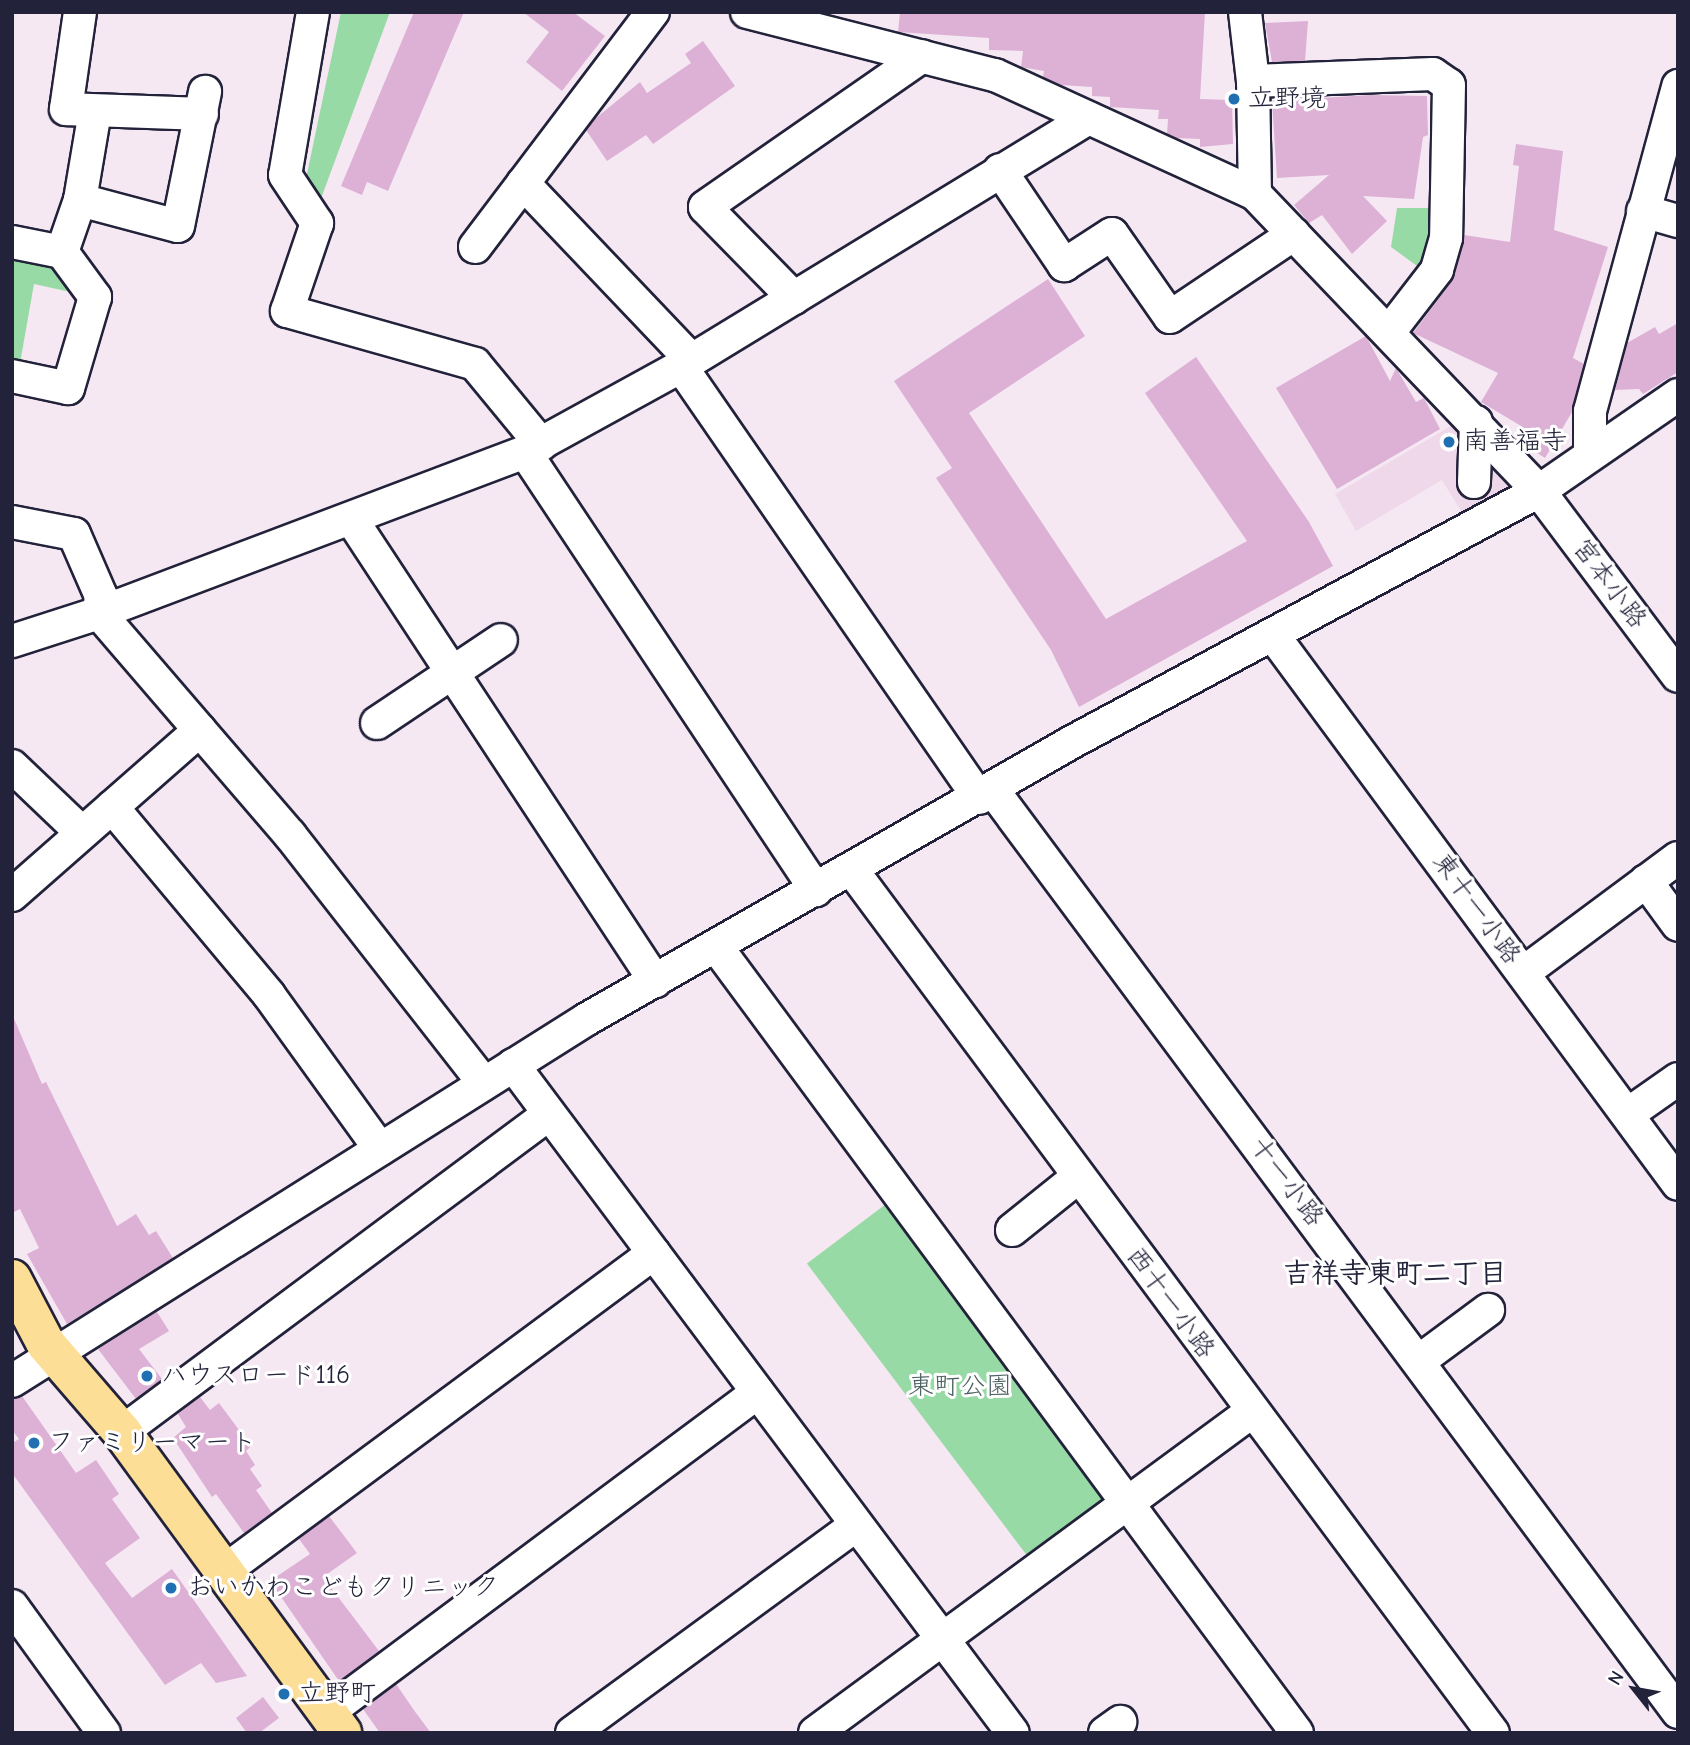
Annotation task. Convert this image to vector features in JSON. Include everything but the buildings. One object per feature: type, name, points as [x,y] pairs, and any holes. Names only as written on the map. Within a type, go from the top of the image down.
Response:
[{"type":"main road","points":[[12,1279],[38,1332],[122,1432],[334,1723]]},
{"type":"street","points":[[80,12],[66,109],[95,111],[204,103],[178,226],[80,200]]},
{"type":"street","points":[[313,12],[285,174],[317,223],[287,311],[475,364],[533,448],[816,890]]},
{"type":"street","points":[[475,247],[653,12]]},
{"type":"street","points":[[747,12],[815,20],[922,56],[995,75],[1255,194],[1253,81],[1245,12]]},
{"type":"street","points":[[794,298],[705,207],[922,56]]},
{"type":"street","points":[[1253,81],[1433,74],[1449,85],[1446,238],[1437,270],[1389,332]]},
{"type":"street","points":[[1590,455],[1590,411],[1678,86]]},
{"type":"street","points":[[62,251],[80,200],[95,111]]},
{"type":"street","points":[[12,641],[99,613],[352,520],[533,448],[687,363],[1088,118]]},
{"type":"street","points":[[1000,170],[1064,265],[1112,234],[1170,317],[1294,233]]},
{"type":"street","name":"十一小路","points":[[523,183],[685,353],[687,374],[986,794],[1419,1361],[1678,1712]]},
{"type":"street","name":"宮本小路","points":[[1255,194],[1476,422],[1539,491],[1678,676]]},
{"type":"street","points":[[1643,211],[1678,220]]},
{"type":"street","points":[[12,242],[62,251],[95,297],[68,388],[12,376]]},
{"type":"street","points":[[12,1381],[484,1082],[716,946],[986,794],[1539,491],[1678,395]]},
{"type":"street","points":[[1474,482],[1476,422]]},
{"type":"street","points":[[352,520],[655,981]]},
{"type":"street","points":[[12,522],[74,534],[101,596],[99,613],[290,835],[484,1082]]},
{"type":"street","name":"東十一小路","points":[[1273,635],[1678,1184]]},
{"type":"street","points":[[377,723],[454,676],[501,640]]},
{"type":"street","points":[[12,895],[80,832],[200,730]]},
{"type":"street","points":[[12,766],[80,832]]},
{"type":"street","points":[[112,807],[269,995],[380,1149]]},
{"type":"street","points":[[1523,973],[1678,858]]},
{"type":"street","name":"西十一小路","points":[[852,870],[1251,1412],[1493,1733]]},
{"type":"street","points":[[1646,881],[1678,925]]},
{"type":"street","points":[[716,946],[1297,1733]]},
{"type":"street","points":[[513,1065],[1013,1733]]},
{"type":"street","points":[[1628,1114],[1678,1079]]},
{"type":"street","points":[[122,1432],[549,1114]]},
{"type":"street","points":[[1012,1230],[1078,1177]]},
{"type":"street","points":[[223,1572],[654,1253]]},
{"type":"street","points":[[1419,1361],[1488,1310]]},
{"type":"street","points":[[334,1723],[758,1392]]},
{"type":"street","points":[[815,1733],[1251,1412]]},
{"type":"street","points":[[572,1733],[856,1525]]},
{"type":"street","points":[[12,1606],[104,1733]]},
{"type":"shaded area","points":[[1456,423],[1509,483],[1504,501],[1466,519],[1442,480],[1356,531],[1335,494]]},
{"type":"green space","points":[[341,12],[390,12],[316,212],[304,188]]},
{"type":"green space","points":[[1397,208],[1434,208],[1433,244],[1424,271],[1391,247]]},
{"type":"green space","points":[[12,251],[57,258],[84,295],[34,284],[19,369],[12,367]]},
{"type":"green space","name":"東町公園","points":[[886,1204],[1118,1511],[1039,1571],[807,1264]]},
{"type":"place","name":"立野境","points":[[1234,99]]},
{"type":"place","name":"南善福寺","points":[[1449,442]]},
{"type":"place","name":"ハウスロード116","points":[[147,1376]]},
{"type":"place","name":"ファミリーマート","points":[[34,1443]]},
{"type":"place","name":"おいかわこどもクリニック","points":[[171,1588]]},
{"type":"place","name":"立野町","points":[[284,1694]]},
{"type":"district","name":"吉祥寺東町二丁目","points":[[1395,1273]]}]
